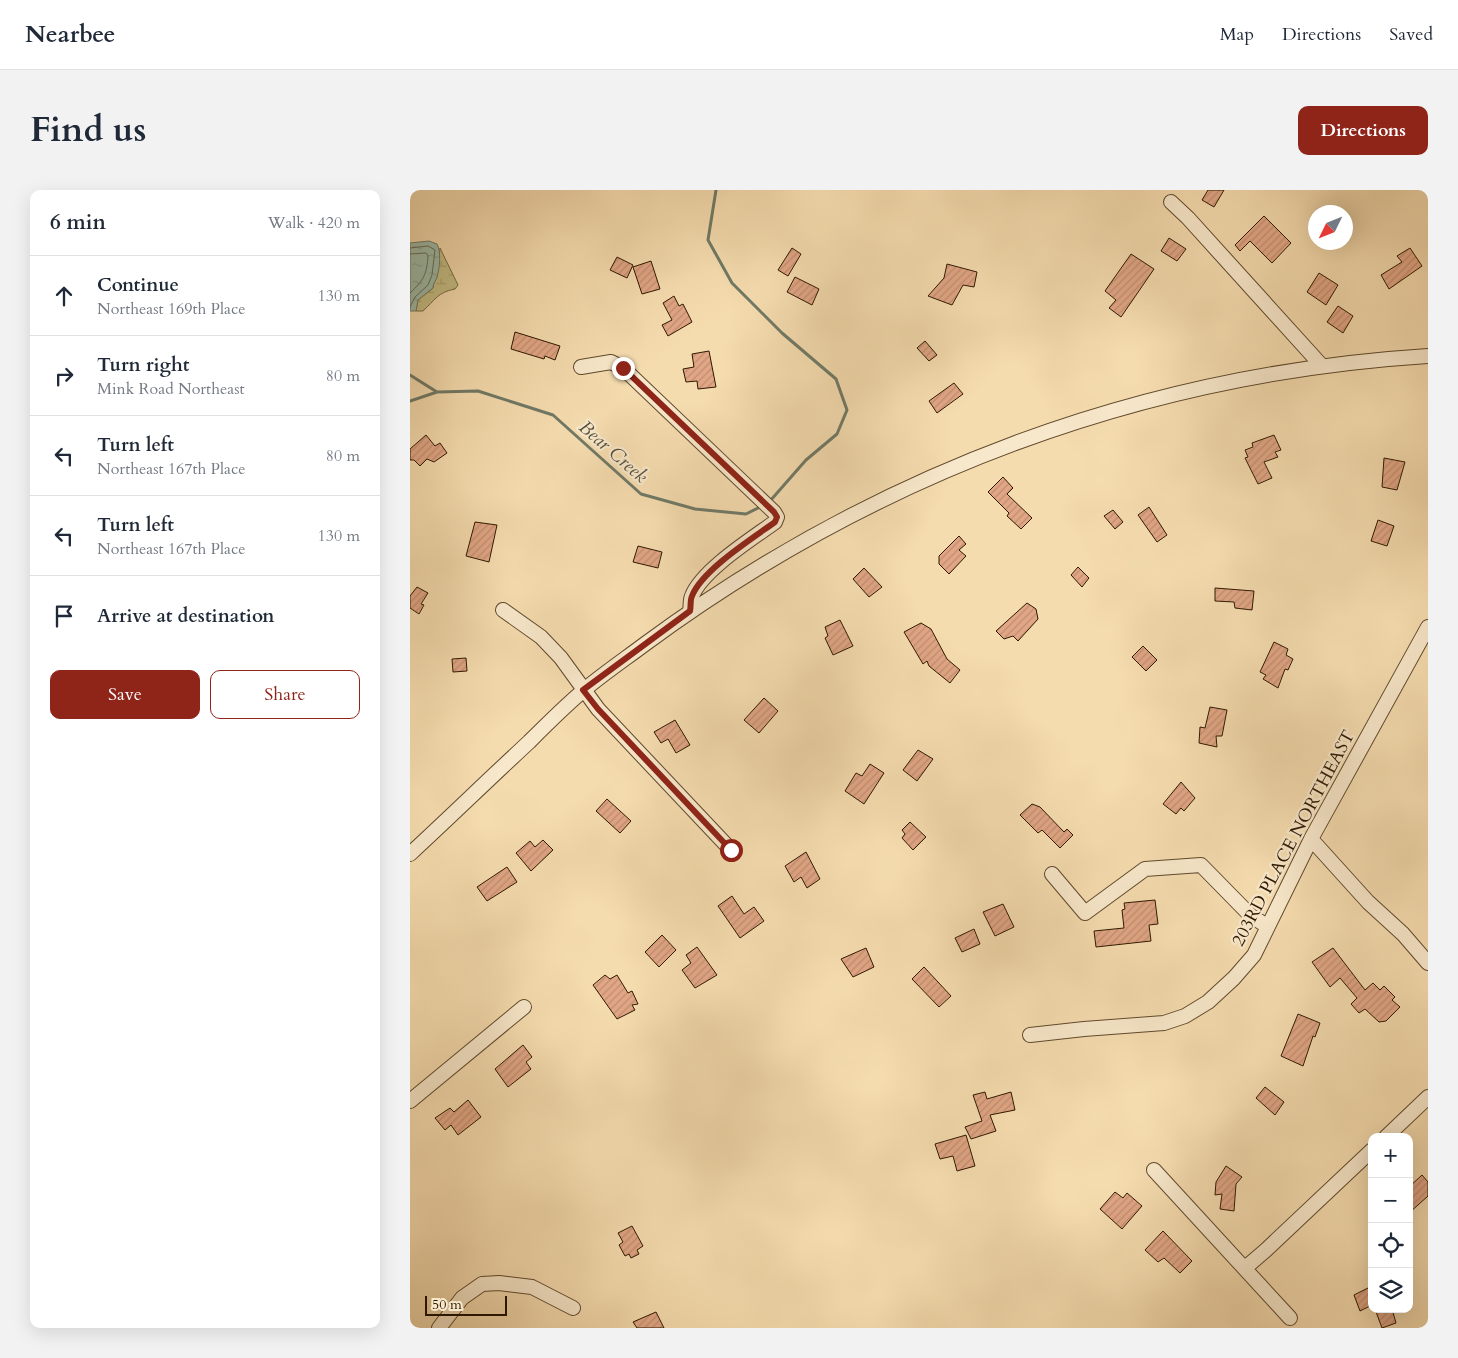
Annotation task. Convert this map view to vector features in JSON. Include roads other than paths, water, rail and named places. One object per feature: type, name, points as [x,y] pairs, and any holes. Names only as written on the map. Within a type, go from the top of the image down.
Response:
[{"type":"street","points":[[1171,202],[1188,218],[1322,366]]},
{"type":"street","points":[[410,854],[583,690],[690,611],[794,546],[868,507],[943,472],[1010,444],[1125,407],[1201,388],[1322,366],[1428,356]]},
{"type":"street","points":[[581,367],[611,362],[623,368],[774,512],[777,517],[775,522],[722,560],[700,582],[692,596],[690,611]]},
{"type":"street","points":[[504,610],[541,637],[561,658],[598,709],[731,850]]},
{"type":"street","name":"203RD PLACE NORTHEAST","points":[[1030,1035],[1164,1023],[1185,1016],[1208,1002],[1234,978],[1254,955],[1311,840],[1428,627]]},
{"type":"street","points":[[1311,840],[1368,902],[1403,934],[1428,963]]},
{"type":"street","points":[[1052,874],[1085,912],[1145,868],[1201,865],[1251,916],[1267,926]]},
{"type":"street","points":[[410,1102],[524,1007]]},
{"type":"street","points":[[1390,1133],[1428,1097]]},
{"type":"street","points":[[1245,1268],[1368,1154]]},
{"type":"street","points":[[1154,1170],[1290,1318]]},
{"type":"street","points":[[439,1328],[462,1298],[482,1284],[499,1283],[532,1287],[573,1308]]},
{"type":"water","points":[[429,241],[437,244],[439,251],[440,260],[437,278],[433,288],[418,300],[416,311],[410,311],[410,243]]},
{"type":"waterway","name":"Bear Creek","points":[[716,190],[708,240],[732,283],[782,333],[836,379],[847,410],[837,434],[806,460],[770,501]]},
{"type":"waterway","points":[[410,375],[437,392]]},
{"type":"waterway","name":"Bear Creek","points":[[410,401],[437,392],[478,391],[553,415],[641,494],[695,509],[746,514],[762,506]]}]
